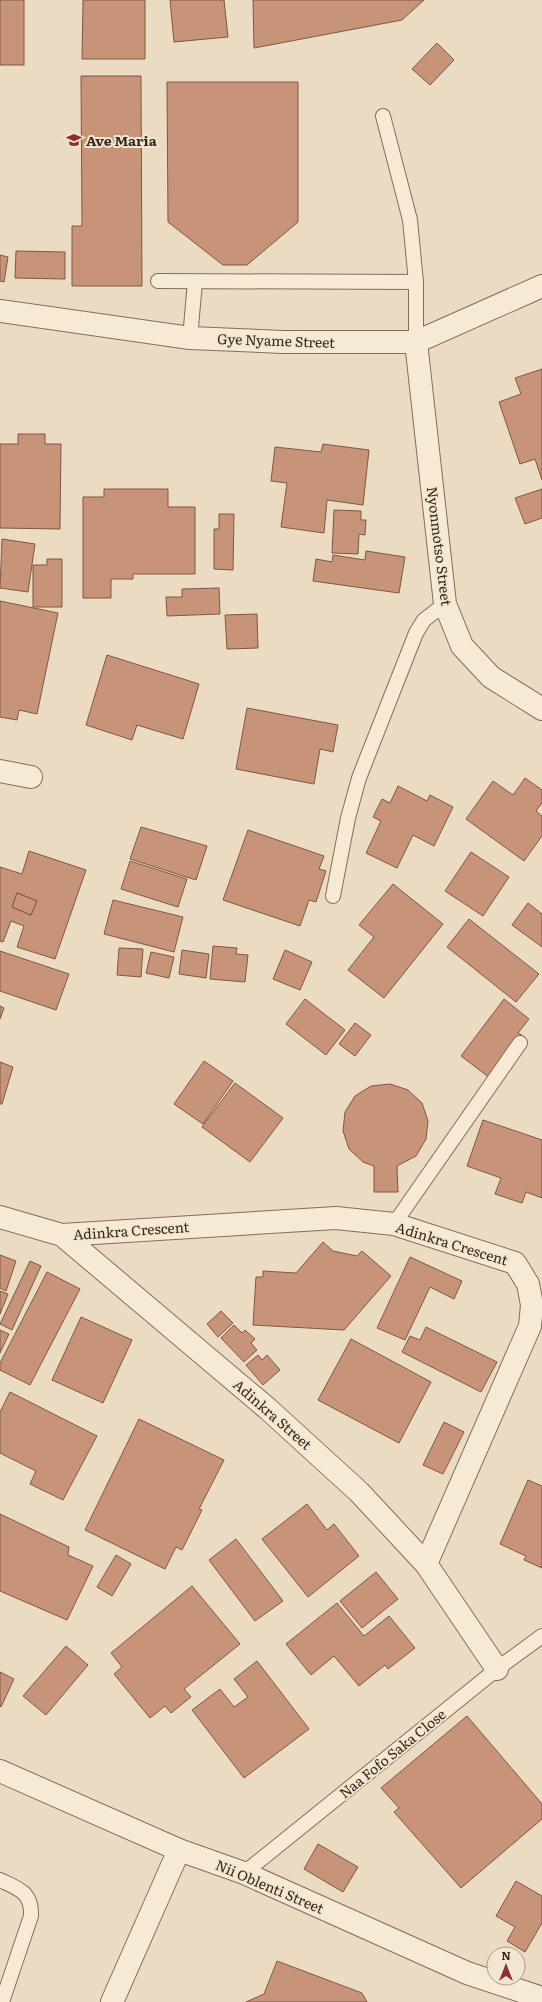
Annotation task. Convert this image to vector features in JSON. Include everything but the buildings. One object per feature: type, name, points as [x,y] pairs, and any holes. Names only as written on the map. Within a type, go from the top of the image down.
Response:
[{"type":"street","name":"Gye Nyame Street","points":[[0,311],[190,338],[284,342],[416,342],[542,286]]},
{"type":"street","name":"Nyonmotso Street","points":[[416,342],[445,604],[462,646],[491,677],[542,709]]},
{"type":"street","points":[[0,771],[31,777]]},
{"type":"street","name":"Adinkra Street","points":[[0,1217],[62,1235],[268,1409],[359,1492],[426,1564],[496,1669]]},
{"type":"street","name":"Adinkra Crescent","points":[[62,1235],[336,1218],[394,1224],[515,1263],[528,1284],[532,1305],[530,1326],[426,1564]]},
{"type":"street","name":"Nii Oblenti Street","points":[[0,1771],[178,1850],[244,1872],[466,1973],[542,1998]]},
{"type":"street","points":[[112,2002],[178,1850]]},
{"type":"lane","points":[[383,116],[410,220],[416,282],[416,342]]},
{"type":"lane","points":[[158,281],[416,282]]},
{"type":"lane","points":[[190,338],[195,282]]},
{"type":"lane","points":[[333,896],[348,818],[362,771],[416,633],[424,620],[445,604]]},
{"type":"lane","points":[[394,1224],[520,1043]]},
{"type":"lane","name":"Naa Fofo Saka Close","points":[[244,1872],[496,1669],[542,1636]]},
{"type":"lane","points":[[0,1880],[22,1890],[28,1897],[31,1906],[31,1916],[2,2002]]},
{"type":"place","name":"Ave Maria","points":[[74,140]]}]
